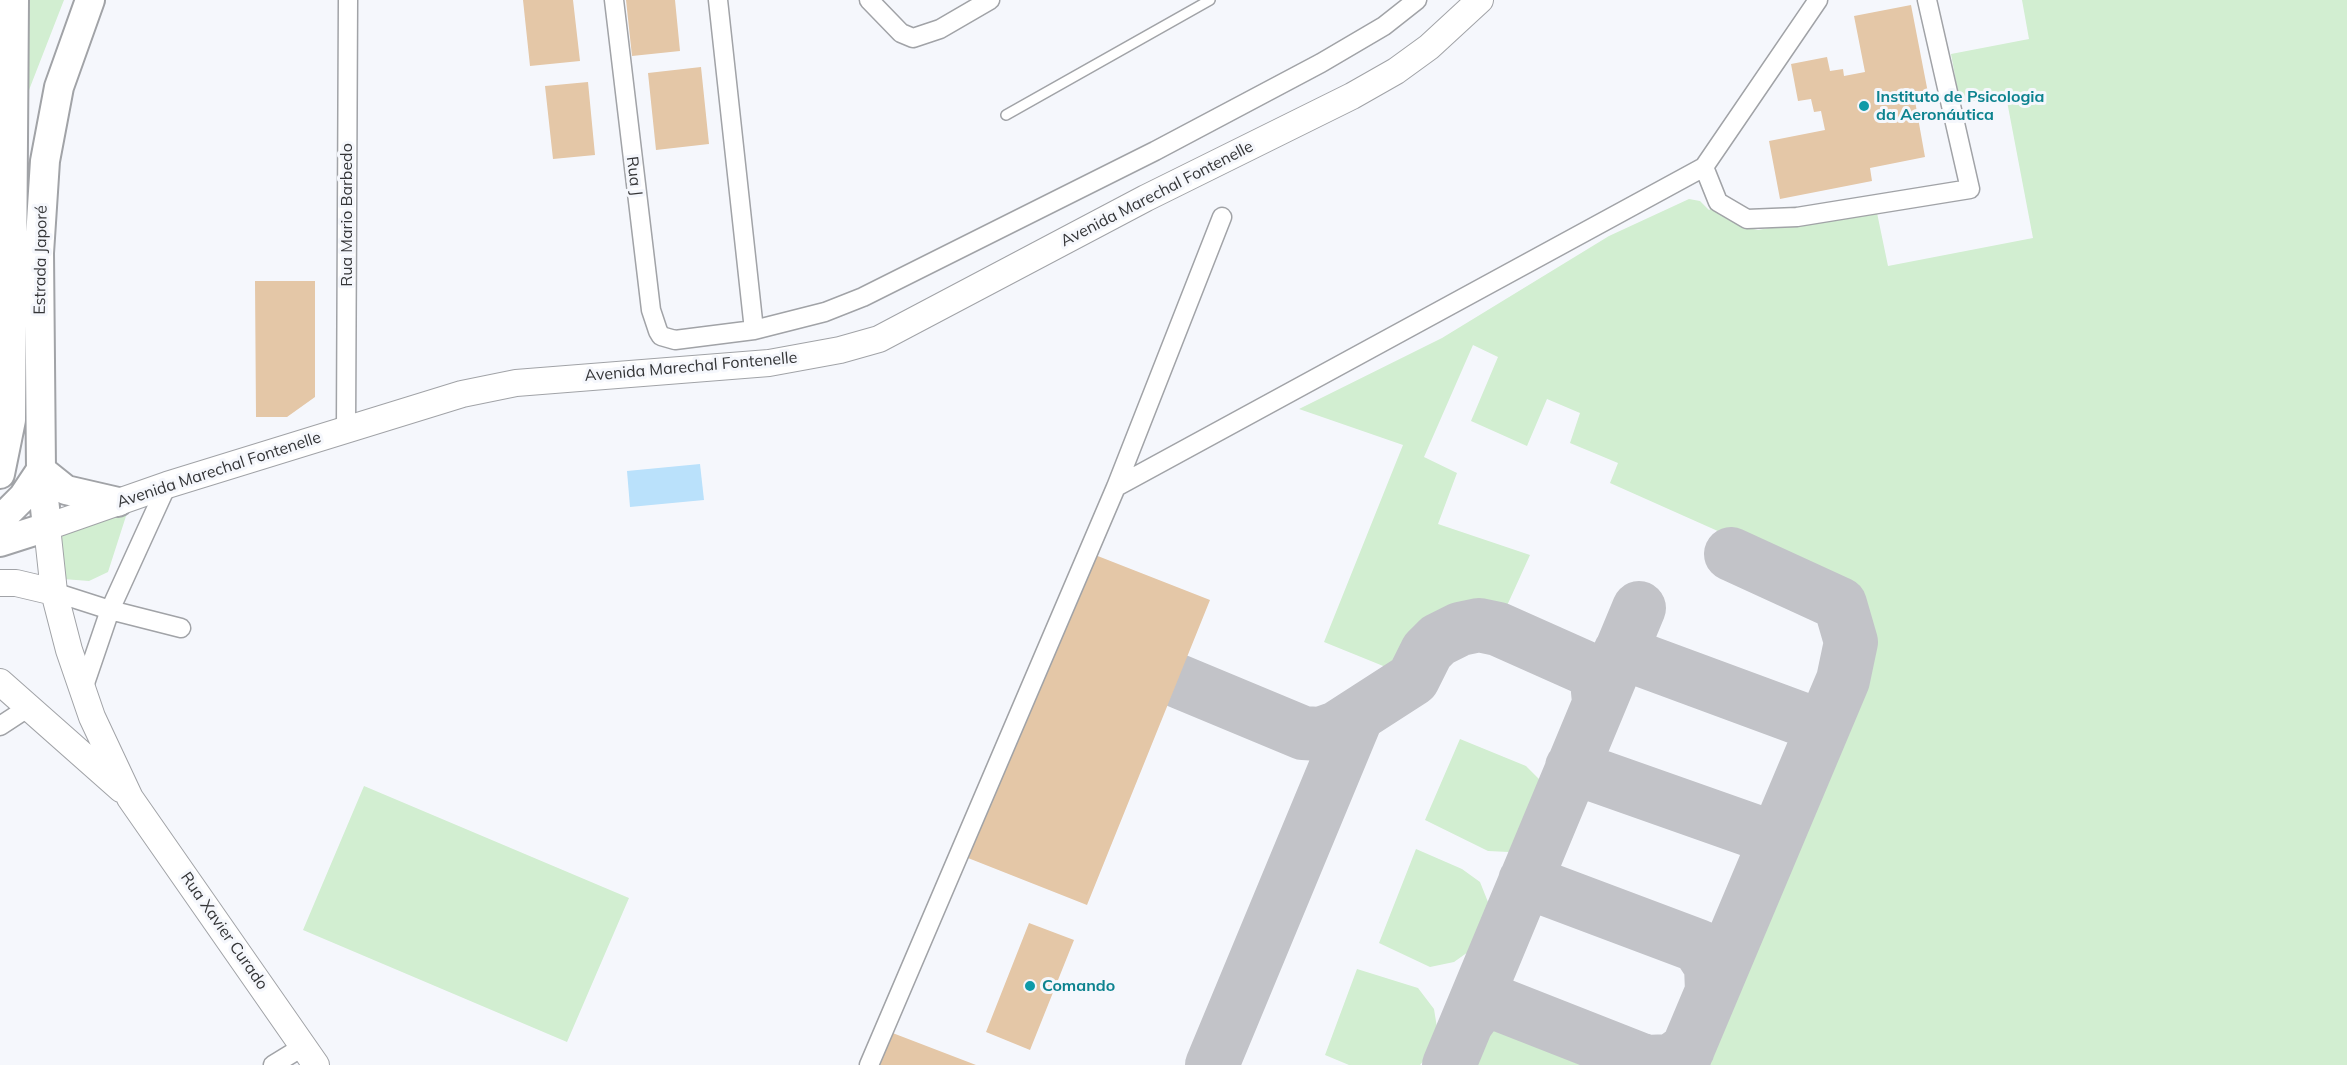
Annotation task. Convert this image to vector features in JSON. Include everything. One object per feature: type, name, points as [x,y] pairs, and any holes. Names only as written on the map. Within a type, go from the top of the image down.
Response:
[{"type":"main road","points":[[0,474],[11,420],[14,0]]},
{"type":"main road","name":"Estrada Japoré","points":[[47,527],[41,470],[39,253],[45,161],[59,87],[90,0]]},
{"type":"main road","name":"Avenida Marechal Fontenelle","points":[[47,527],[166,485],[462,394],[516,383],[769,363],[840,350],[879,339],[1146,198],[1361,91],[1396,71],[1429,46],[1480,0]]},
{"type":"main road","points":[[0,520],[23,497],[41,470],[66,490],[118,502]]},
{"type":"main road","points":[[0,542],[47,527]]},
{"type":"main road","name":"Rua Xavier Curado","points":[[47,527],[54,592],[82,692],[130,798],[310,1055]]},
{"type":"main road","points":[[0,583],[16,583],[54,592]]},
{"type":"main road","name":"Rua Xavier Curado","points":[[0,682],[130,798]]},
{"type":"street","name":"Rua Mario Barbedo","points":[[346,429],[348,0]]},
{"type":"street","name":"Rua J","points":[[614,0],[653,319],[661,336],[675,340],[753,330]]},
{"type":"street","points":[[718,0],[753,330],[825,312],[907,277],[1155,151],[1321,63],[1384,26],[1417,0]]},
{"type":"street","points":[[869,0],[901,33],[913,38],[940,29],[990,0]]},
{"type":"street","points":[[1116,487],[1704,167],[1818,0]]},
{"type":"street","points":[[1704,167],[1718,202],[1747,219],[1797,217],[1970,189],[1927,0]]},
{"type":"street","points":[[869,1065],[1116,487],[1222,216]]},
{"type":"street","points":[[82,692],[110,610],[166,485]]},
{"type":"street","points":[[54,592],[110,610],[181,628]]},
{"type":"street","points":[[0,726],[29,707]]},
{"type":"street","points":[[273,1065],[310,1055]]},
{"type":"lane","points":[[1006,115],[1210,0]]},
{"type":"green space","points":[[28,0],[64,0],[29,90]]},
{"type":"green space","points":[[2022,0],[2347,0],[2347,1065],[1698,1065],[1863,665],[1866,646],[1864,627],[1853,601],[1821,577],[1610,483],[1618,463],[1570,443],[1580,413],[1547,399],[1527,446],[1471,421],[1498,357],[1473,345],[1424,457],[1457,473],[1438,524],[1530,555],[1505,610],[1461,609],[1433,619],[1410,640],[1398,672],[1324,642],[1403,445],[1299,409],[1442,338],[1609,236],[1689,199],[1700,201],[1709,210],[1714,207],[1744,227],[1758,230],[1876,208],[1888,266],[2033,238],[2006,96],[1960,103],[1951,54],[2029,39]]},
{"type":"green space","points":[[127,513],[108,572],[89,581],[63,579],[57,535]]},
{"type":"green space","points":[[1460,739],[1526,766],[1540,780],[1541,794],[1520,843],[1509,852],[1488,851],[1425,820]]},
{"type":"green space","points":[[364,786],[629,898],[567,1042],[303,930]]},
{"type":"green space","points":[[1416,849],[1462,869],[1480,882],[1488,902],[1485,929],[1475,947],[1454,962],[1430,967],[1379,943]]},
{"type":"green space","points":[[1357,969],[1418,988],[1434,1009],[1438,1034],[1427,1057],[1420,1065],[1349,1065],[1325,1055]]},
{"type":"green space","points":[[1504,1026],[1610,1065],[1456,1065],[1457,1058],[1476,1034]]},
{"type":"water","points":[[700,464],[704,500],[630,507],[627,471]]},
{"type":"building","points":[[523,0],[573,0],[580,61],[530,66]]},
{"type":"building","points":[[626,0],[675,0],[680,51],[632,56]]},
{"type":"building","name":"Instituto de Psicologia da Aeronáutica","points":[[1911,5],[1929,98],[1915,101],[1925,157],[1870,168],[1872,181],[1780,199],[1769,141],[1825,130],[1821,111],[1814,112],[1811,99],[1798,101],[1791,64],[1827,57],[1830,71],[1843,69],[1844,76],[1865,72],[1854,16]]},
{"type":"building","points":[[701,67],[709,144],[656,150],[648,73]]},
{"type":"building","points":[[588,82],[595,155],[553,159],[545,86]]},
{"type":"building","points":[[255,281],[315,281],[315,397],[287,417],[256,417]]},
{"type":"building","points":[[1090,553],[1210,600],[1087,905],[968,858]]},
{"type":"building","name":"Comando","points":[[1029,923],[1074,940],[1030,1050],[986,1032]]},
{"type":"building","points":[[890,1032],[976,1065],[877,1065]]},
{"type":"taxiway","points":[[1681,1065],[1843,680],[1851,642],[1840,604],[1731,554]]},
{"type":"taxiway","points":[[1449,1065],[1639,608]]},
{"type":"taxiway","points":[[1178,681],[1303,733],[1320,734],[1337,728],[1413,679],[1427,651],[1438,640],[1460,629],[1479,625],[1498,629],[1590,670],[1597,681],[1599,702]]},
{"type":"taxiway","points":[[1620,652],[1823,727]]},
{"type":"taxiway","points":[[1212,1065],[1357,716]]},
{"type":"taxiway","points":[[1572,767],[1776,839]]},
{"type":"taxiway","points":[[1525,881],[1698,946],[1711,966],[1712,991]]},
{"type":"taxiway","points":[[1467,1022],[1475,1011],[1485,1005],[1496,1003],[1646,1062],[1671,1061],[1688,1049]]},
{"type":"place","name":"Instituto de Psicologia da Aeronáutica","points":[[1864,106]]},
{"type":"place","name":"Comando","points":[[1030,986]]}]
